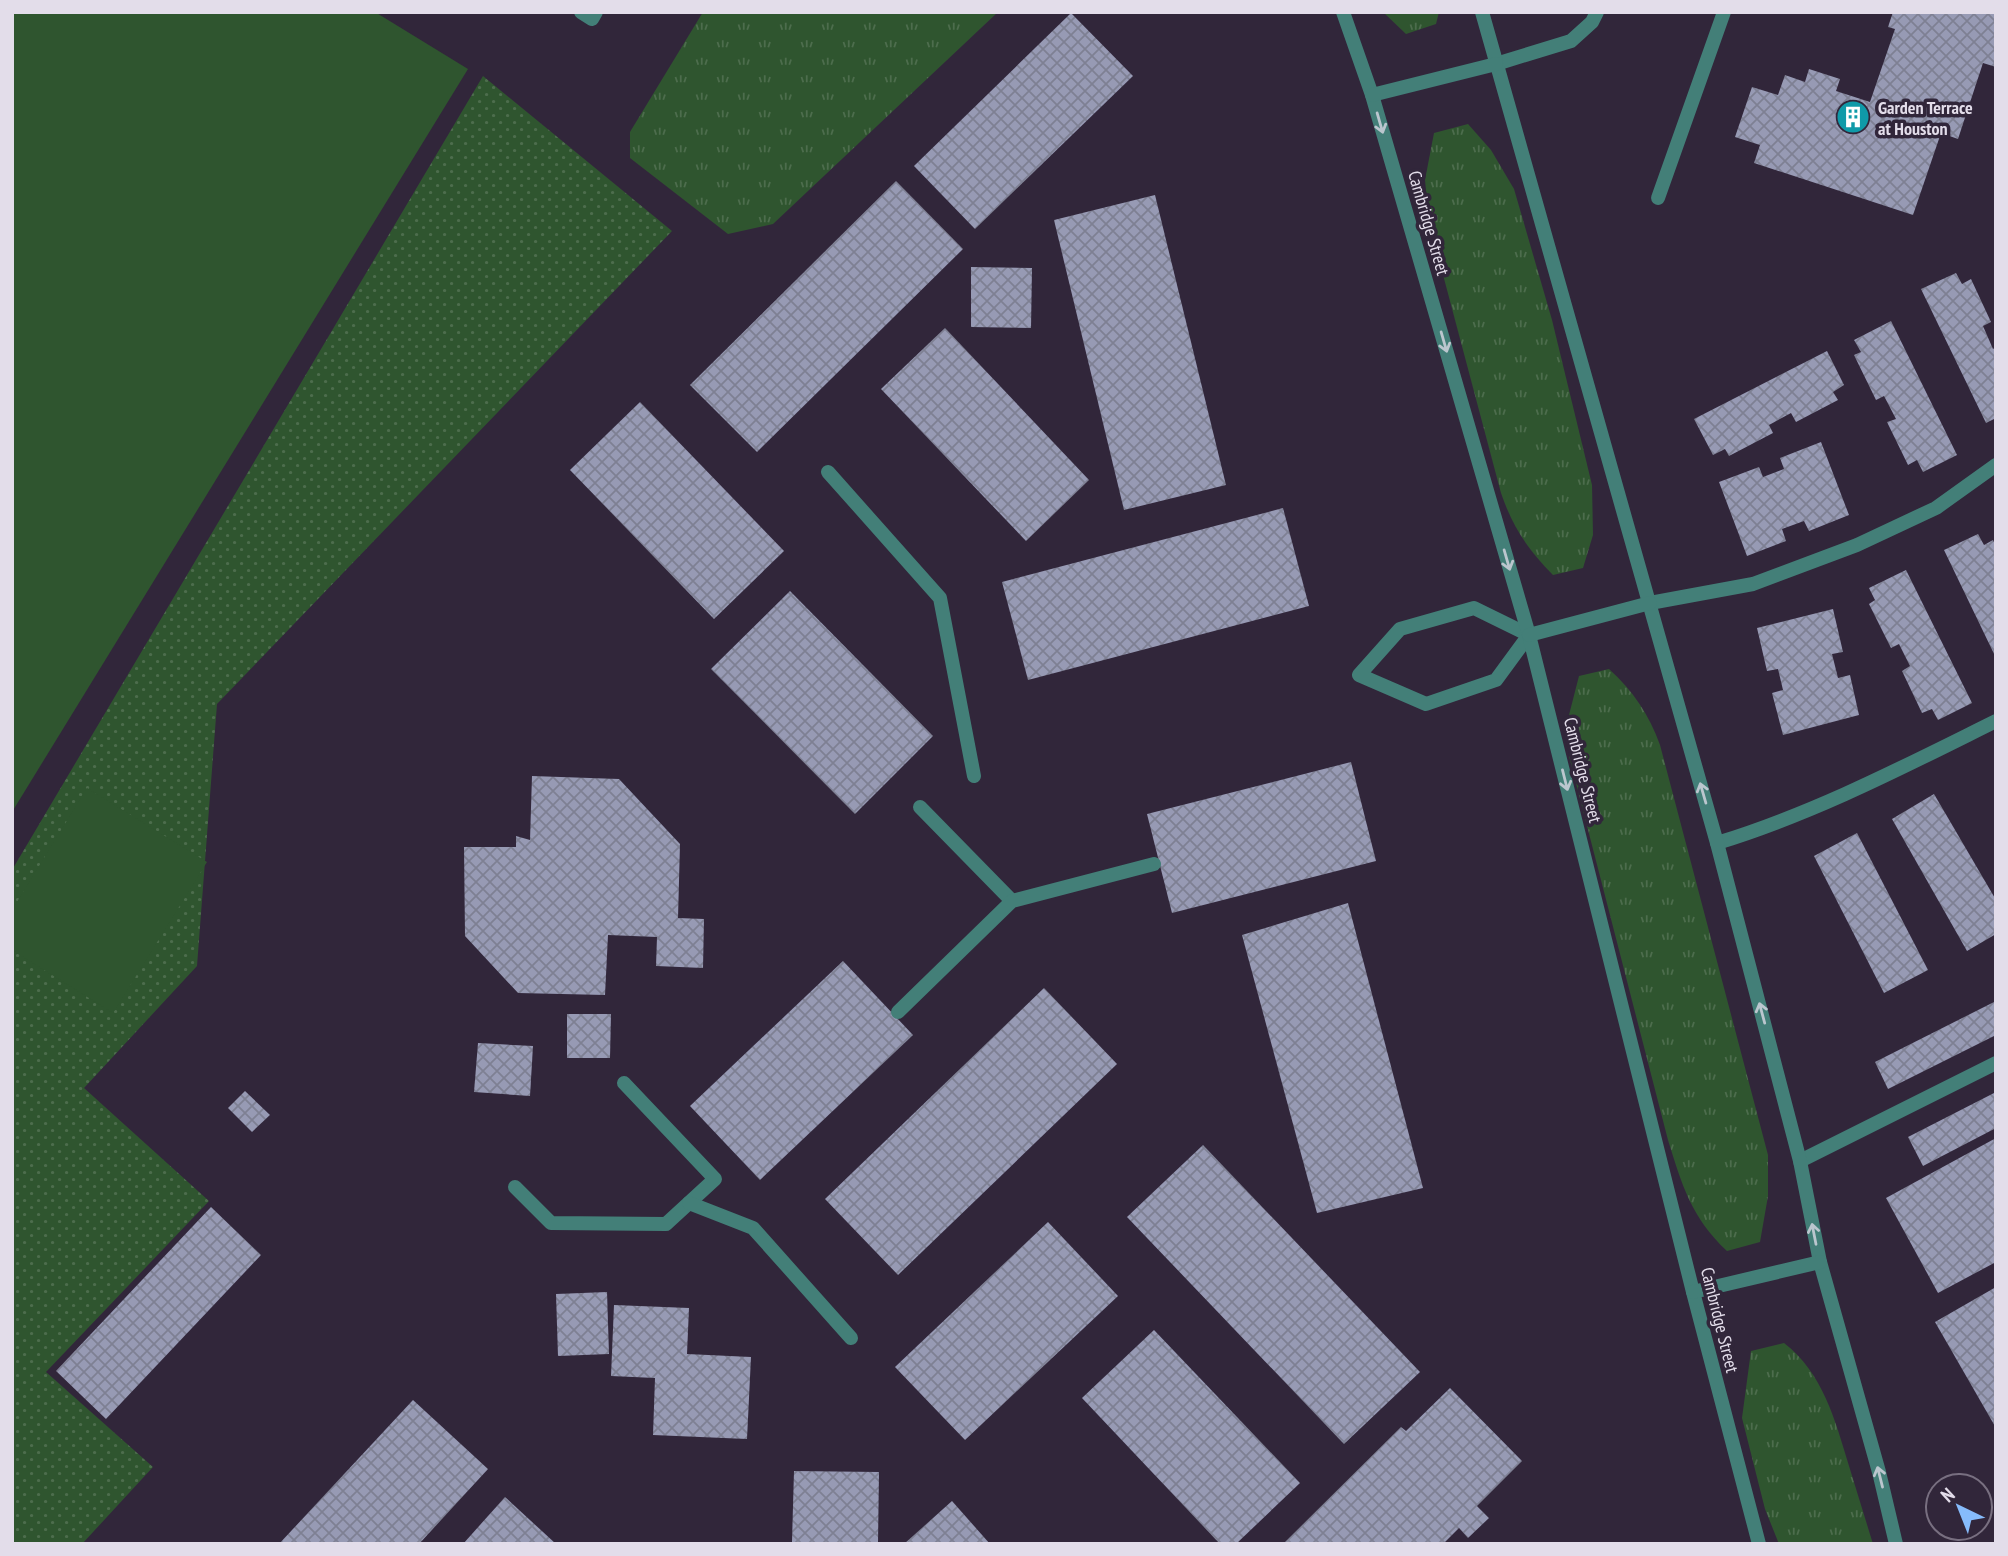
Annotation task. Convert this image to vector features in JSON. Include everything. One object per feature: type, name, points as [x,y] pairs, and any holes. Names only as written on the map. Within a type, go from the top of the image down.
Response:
[{"type":"street","points":[[581,12],[592,19],[596,12]]},
{"type":"street","name":"Cambridge Street","points":[[1343,12],[1371,95],[1529,635],[1693,1292],[1759,1544]]},
{"type":"street","points":[[1482,12],[1717,843],[1800,1161],[1820,1262],[1879,1472],[1896,1544]]},
{"type":"street","points":[[1371,95],[1496,64],[1571,41],[1592,22],[1597,12]]},
{"type":"street","points":[[1658,198],[1724,12]]},
{"type":"street","points":[[1529,635],[1474,608],[1400,629],[1359,676],[1426,704],[1496,680],[1529,635],[1650,603],[1753,584],[1857,545],[1936,508],[1996,465]]},
{"type":"street","points":[[828,472],[940,598],[974,776]]},
{"type":"street","points":[[1717,843],[1760,829],[1853,791],[1996,721]]},
{"type":"street","points":[[920,807],[1012,901]]},
{"type":"street","points":[[898,1012],[1012,901],[1154,864]]},
{"type":"street","points":[[1800,1161],[1996,1063]]},
{"type":"street","points":[[515,1187],[551,1223],[666,1224],[715,1179],[624,1083]]},
{"type":"street","points":[[689,1203],[753,1228],[851,1338]]},
{"type":"street","points":[[1693,1292],[1820,1262]]},
{"type":"green space","points":[[12,12],[375,12],[468,69],[12,812]]},
{"type":"green space","points":[[703,12],[998,12],[773,224],[728,234],[630,158],[630,132]]},
{"type":"green space","points":[[1383,12],[1439,12],[1436,24],[1406,34]]},
{"type":"green space","points":[[483,76],[672,231],[217,704],[197,966],[84,1088],[209,1201],[46,1372],[153,1467],[82,1544],[12,1544],[12,870]]},
{"type":"green space","points":[[1468,124],[1491,150],[1514,189],[1552,320],[1592,485],[1593,535],[1583,568],[1553,575],[1522,537],[1501,493],[1429,222],[1425,180],[1434,133]]},
{"type":"green space","points":[[1609,669],[1639,704],[1660,745],[1768,1155],[1768,1196],[1760,1242],[1727,1251],[1696,1213],[1673,1156],[1569,756],[1569,715],[1579,676]]},
{"type":"green space","points":[[87,788],[207,862],[113,1013],[12,950],[12,910]]},
{"type":"green space","points":[[1784,1343],[1809,1368],[1826,1398],[1873,1544],[1779,1544],[1765,1509],[1742,1418],[1751,1351]]},
{"type":"building","name":"Garden Terrace at Houston","points":[[1893,12],[1996,12],[1996,67],[1983,63],[1958,139],[1941,133],[1913,215],[1754,163],[1760,145],[1735,137],[1752,87],[1778,95],[1785,75],[1805,82],[1809,69],[1840,79],[1836,91],[1870,102],[1895,29],[1888,27]]},
{"type":"building","points":[[1071,13],[1133,76],[975,229],[914,166]]},
{"type":"building","points":[[896,181],[963,249],[757,452],[690,385]]},
{"type":"building","points":[[1155,195],[1226,485],[1124,510],[1054,220]]},
{"type":"building","points":[[971,267],[1032,268],[1031,328],[971,327]]},
{"type":"building","points":[[1956,273],[1962,284],[1971,279],[1991,322],[1983,326],[1993,349],[1996,347],[1996,418],[1986,423],[1921,289]]},
{"type":"building","points":[[1891,321],[1957,455],[1923,472],[1917,460],[1908,465],[1887,422],[1896,419],[1884,396],[1876,400],[1854,355],[1861,352],[1854,340]]},
{"type":"building","points":[[945,328],[1089,480],[1026,541],[881,389]]},
{"type":"building","points":[[1827,351],[1844,385],[1833,392],[1838,400],[1796,422],[1791,413],[1769,425],[1773,433],[1729,456],[1725,449],[1713,455],[1694,419]]},
{"type":"building","points":[[640,402],[784,551],[714,619],[570,470]]},
{"type":"building","points":[[1821,442],[1849,515],[1809,531],[1804,521],[1782,529],[1786,541],[1747,556],[1719,482],[1759,467],[1763,477],[1784,469],[1780,458]]},
{"type":"building","points":[[1283,508],[1309,606],[1028,680],[1002,582]]},
{"type":"building","points":[[1978,534],[1984,545],[1993,540],[1996,547],[1996,658],[1944,550]]},
{"type":"building","points":[[1906,570],[1972,703],[1938,720],[1932,709],[1922,713],[1902,671],[1910,666],[1899,644],[1891,648],[1869,604],[1875,600],[1869,588]]},
{"type":"building","points":[[790,591],[933,736],[855,814],[711,669]]},
{"type":"building","points":[[1833,609],[1843,652],[1832,654],[1838,678],[1850,675],[1859,715],[1783,735],[1772,693],[1783,690],[1778,669],[1767,671],[1757,628]]},
{"type":"building","points":[[1351,762],[1376,861],[1172,913],[1147,814]]},
{"type":"building","points":[[532,776],[619,779],[680,844],[678,918],[704,919],[703,968],[656,966],[657,937],[608,935],[605,995],[518,993],[465,936],[464,847],[516,847],[516,836],[530,840]]},
{"type":"building","points":[[1934,794],[1996,900],[1996,934],[1967,951],[1892,819]]},
{"type":"building","points":[[1857,833],[1928,970],[1884,993],[1814,856]]},
{"type":"building","points":[[1348,903],[1423,1188],[1317,1213],[1242,935]]},
{"type":"building","points":[[843,961],[913,1035],[760,1180],[690,1106]]},
{"type":"building","points":[[1044,988],[1117,1064],[898,1275],[825,1199]]},
{"type":"building","points":[[1996,1001],[1996,1035],[1888,1089],[1875,1062]]},
{"type":"building","points":[[567,1014],[611,1014],[610,1058],[567,1058]]},
{"type":"building","points":[[478,1043],[533,1046],[530,1096],[474,1092]]},
{"type":"building","points":[[245,1091],[270,1115],[252,1132],[228,1108]]},
{"type":"building","points":[[1996,1092],[1996,1128],[1923,1166],[1908,1137]]},
{"type":"building","points":[[1996,1138],[1996,1262],[1938,1293],[1886,1198]]},
{"type":"building","points":[[1203,1145],[1420,1372],[1344,1444],[1127,1217]]},
{"type":"building","points":[[211,1207],[261,1255],[106,1419],[56,1371]]},
{"type":"building","points":[[1048,1222],[1118,1296],[965,1440],[895,1367]]},
{"type":"building","points":[[1996,1287],[1996,1428],[1935,1322]]},
{"type":"building","points":[[607,1292],[609,1354],[558,1356],[556,1294]]},
{"type":"building","points":[[614,1305],[689,1308],[687,1354],[751,1357],[747,1439],[653,1435],[655,1378],[611,1376]]},
{"type":"building","points":[[1154,1330],[1300,1483],[1236,1544],[1220,1544],[1082,1398]]},
{"type":"building","points":[[1450,1388],[1522,1461],[1477,1506],[1489,1518],[1468,1538],[1459,1528],[1443,1544],[1283,1544],[1401,1427],[1406,1431]]},
{"type":"building","points":[[413,1400],[488,1469],[419,1544],[279,1544]]},
{"type":"building","points":[[794,1471],[879,1472],[878,1543],[792,1542]]},
{"type":"building","points":[[505,1497],[556,1544],[463,1544]]},
{"type":"building","points":[[952,1501],[990,1544],[904,1544]]},
{"type":"place","name":"Garden Terrace at Houston","points":[[1853,117]]}]
